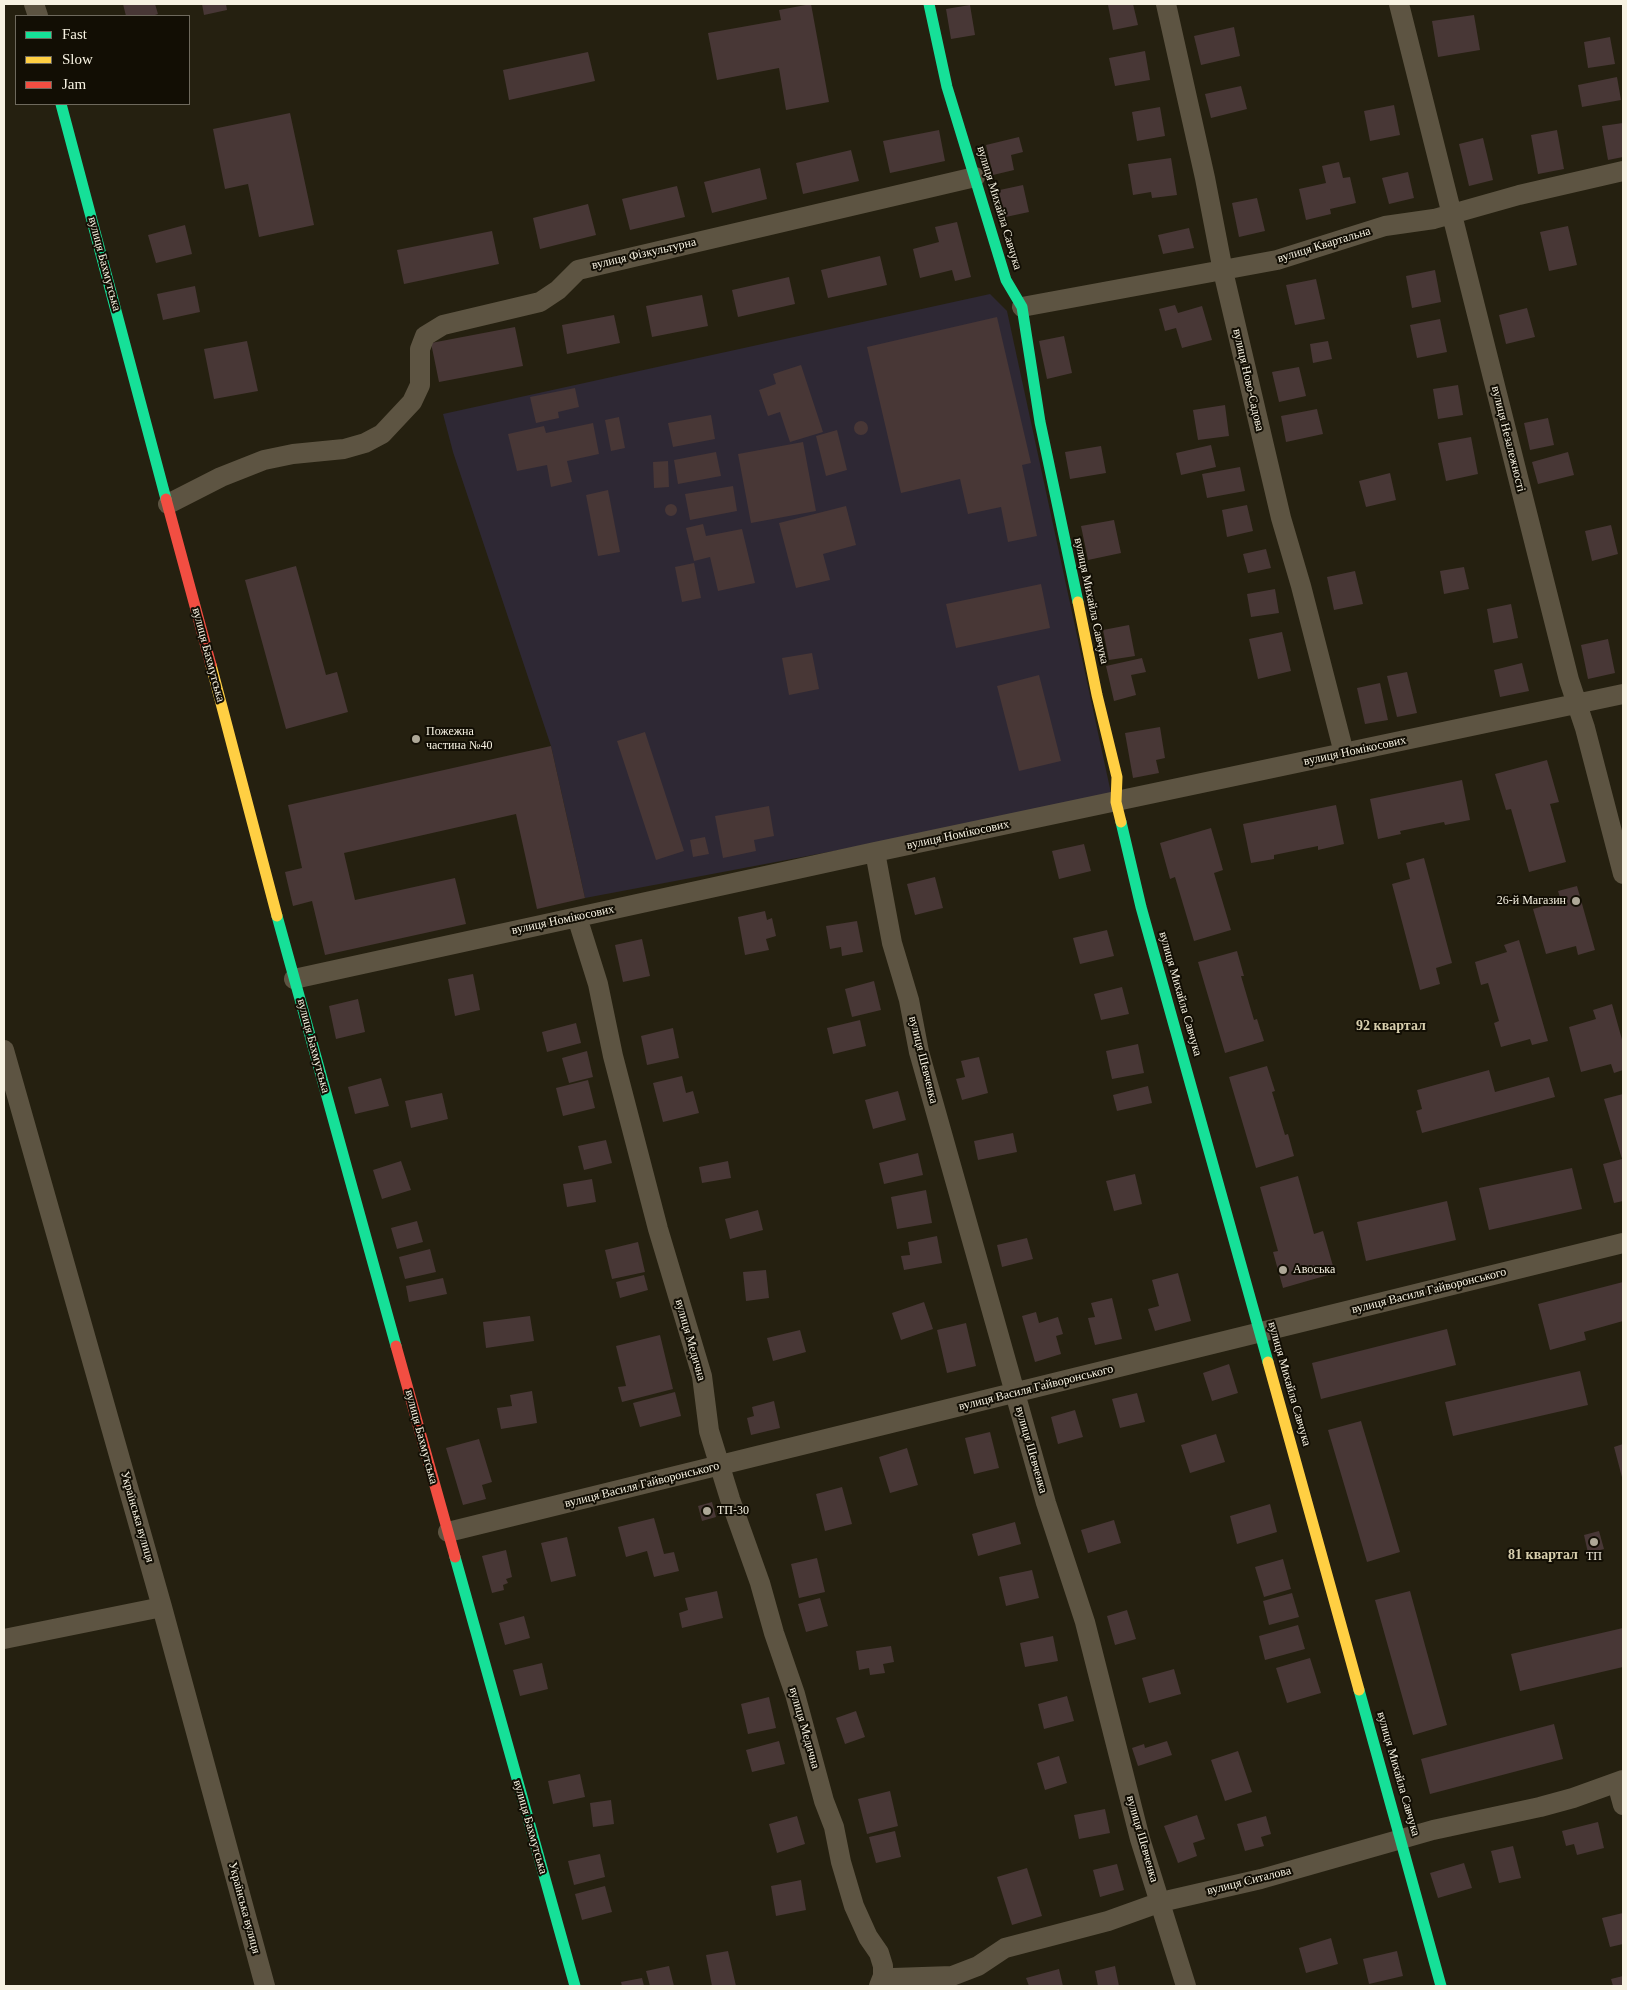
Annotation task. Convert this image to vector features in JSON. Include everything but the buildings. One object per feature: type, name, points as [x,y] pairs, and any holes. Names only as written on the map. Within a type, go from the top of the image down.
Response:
[{"type":"street","name":"вулиця Михайла Савчука","points":[[929,4],[947,87],[1006,280],[1022,308],[1040,422],[1097,695],[1117,777],[1116,802],[1141,907],[1441,1986]]},
{"type":"street","name":"вулиця Ново-Садова","points":[[1166,4],[1205,178],[1223,270],[1280,518],[1301,586],[1344,753]]},
{"type":"street","name":"вулиця Незалежності","points":[[1399,4],[1568,680],[1585,728],[1623,874]]},
{"type":"street","name":"вулиця Бахмутська","points":[[61,105],[294,979],[575,1986]]},
{"type":"street","name":"вулиця Квартальна","points":[[1022,308],[1277,260],[1385,226],[1434,219],[1519,194],[1623,172]]},
{"type":"street","name":"вулиця Фізкультурна","points":[[168,504],[221,477],[264,460],[293,454],[344,449],[365,443],[382,434],[412,402],[420,384],[420,349],[425,336],[443,325],[540,302],[558,290],[578,270],[975,176]]},
{"type":"street","name":"вулиця Номікосових","points":[[294,979],[875,852],[1623,694]]},
{"type":"street","name":"вулиця Шевченка","points":[[875,852],[892,943],[909,1000],[919,1052],[959,1190],[1014,1394],[1046,1502],[1085,1622],[1140,1839],[1186,1986]]},
{"type":"street","name":"вулиця Медична","points":[[577,917],[598,984],[613,1056],[658,1229],[702,1376],[709,1431],[795,1694],[824,1801],[834,1827],[841,1862],[854,1906],[868,1937],[879,1953],[883,1966],[880,1986]]},
{"type":"street","name":"Українська вулиця","points":[[4,1050],[162,1606],[265,1986]]},
{"type":"street","name":"вулиця Василя Гайворонського","points":[[448,1532],[1623,1243]]},
{"type":"street","points":[[4,1639],[162,1606]]},
{"type":"street","points":[[1620,1782],[1623,1806]]},
{"type":"street","name":"вулиця Ситалова","points":[[880,1986],[893,1978],[952,1976],[978,1966],[1005,1948],[1108,1921],[1161,1902],[1261,1879],[1433,1830],[1556,1802],[1620,1782]]},
{"type":"shaded area","points":[[990,294],[1007,311],[1111,793],[871,844],[585,898],[551,746],[453,452],[443,414]]},
{"type":"traffic: fast","points":[[929,4],[947,87],[1006,280],[1022,307],[1040,422],[1078,602]]},
{"type":"traffic: fast","points":[[61,105],[166,499]]},
{"type":"traffic: fast","points":[[1121,822],[1141,907],[1268,1362]]},
{"type":"traffic: fast","points":[[277,916],[396,1346]]},
{"type":"traffic: fast","points":[[455,1557],[575,1986]]},
{"type":"traffic: fast","points":[[1359,1690],[1441,1986]]},
{"type":"traffic: slow","points":[[1078,602],[1097,695],[1117,777],[1116,802],[1121,822]]},
{"type":"traffic: slow","points":[[211,665],[277,916]]},
{"type":"traffic: slow","points":[[1268,1362],[1359,1690]]},
{"type":"traffic: jam","points":[[166,499],[211,665]]},
{"type":"traffic: jam","points":[[396,1346],[455,1557]]},
{"type":"place","name":"Пожежна частина №40","points":[[416,739]]},
{"type":"place","name":"26-й Магазин","points":[[1576,901]]},
{"type":"place","name":"Авоська","points":[[1283,1270]]},
{"type":"place","name":"ТП-30","points":[[707,1511]]},
{"type":"place","name":"ТП","points":[[1594,1542]]},
{"type":"district","name":"92 квартал","points":[[1391,1026]]},
{"type":"district","name":"81 квартал","points":[[1543,1555]]}]
